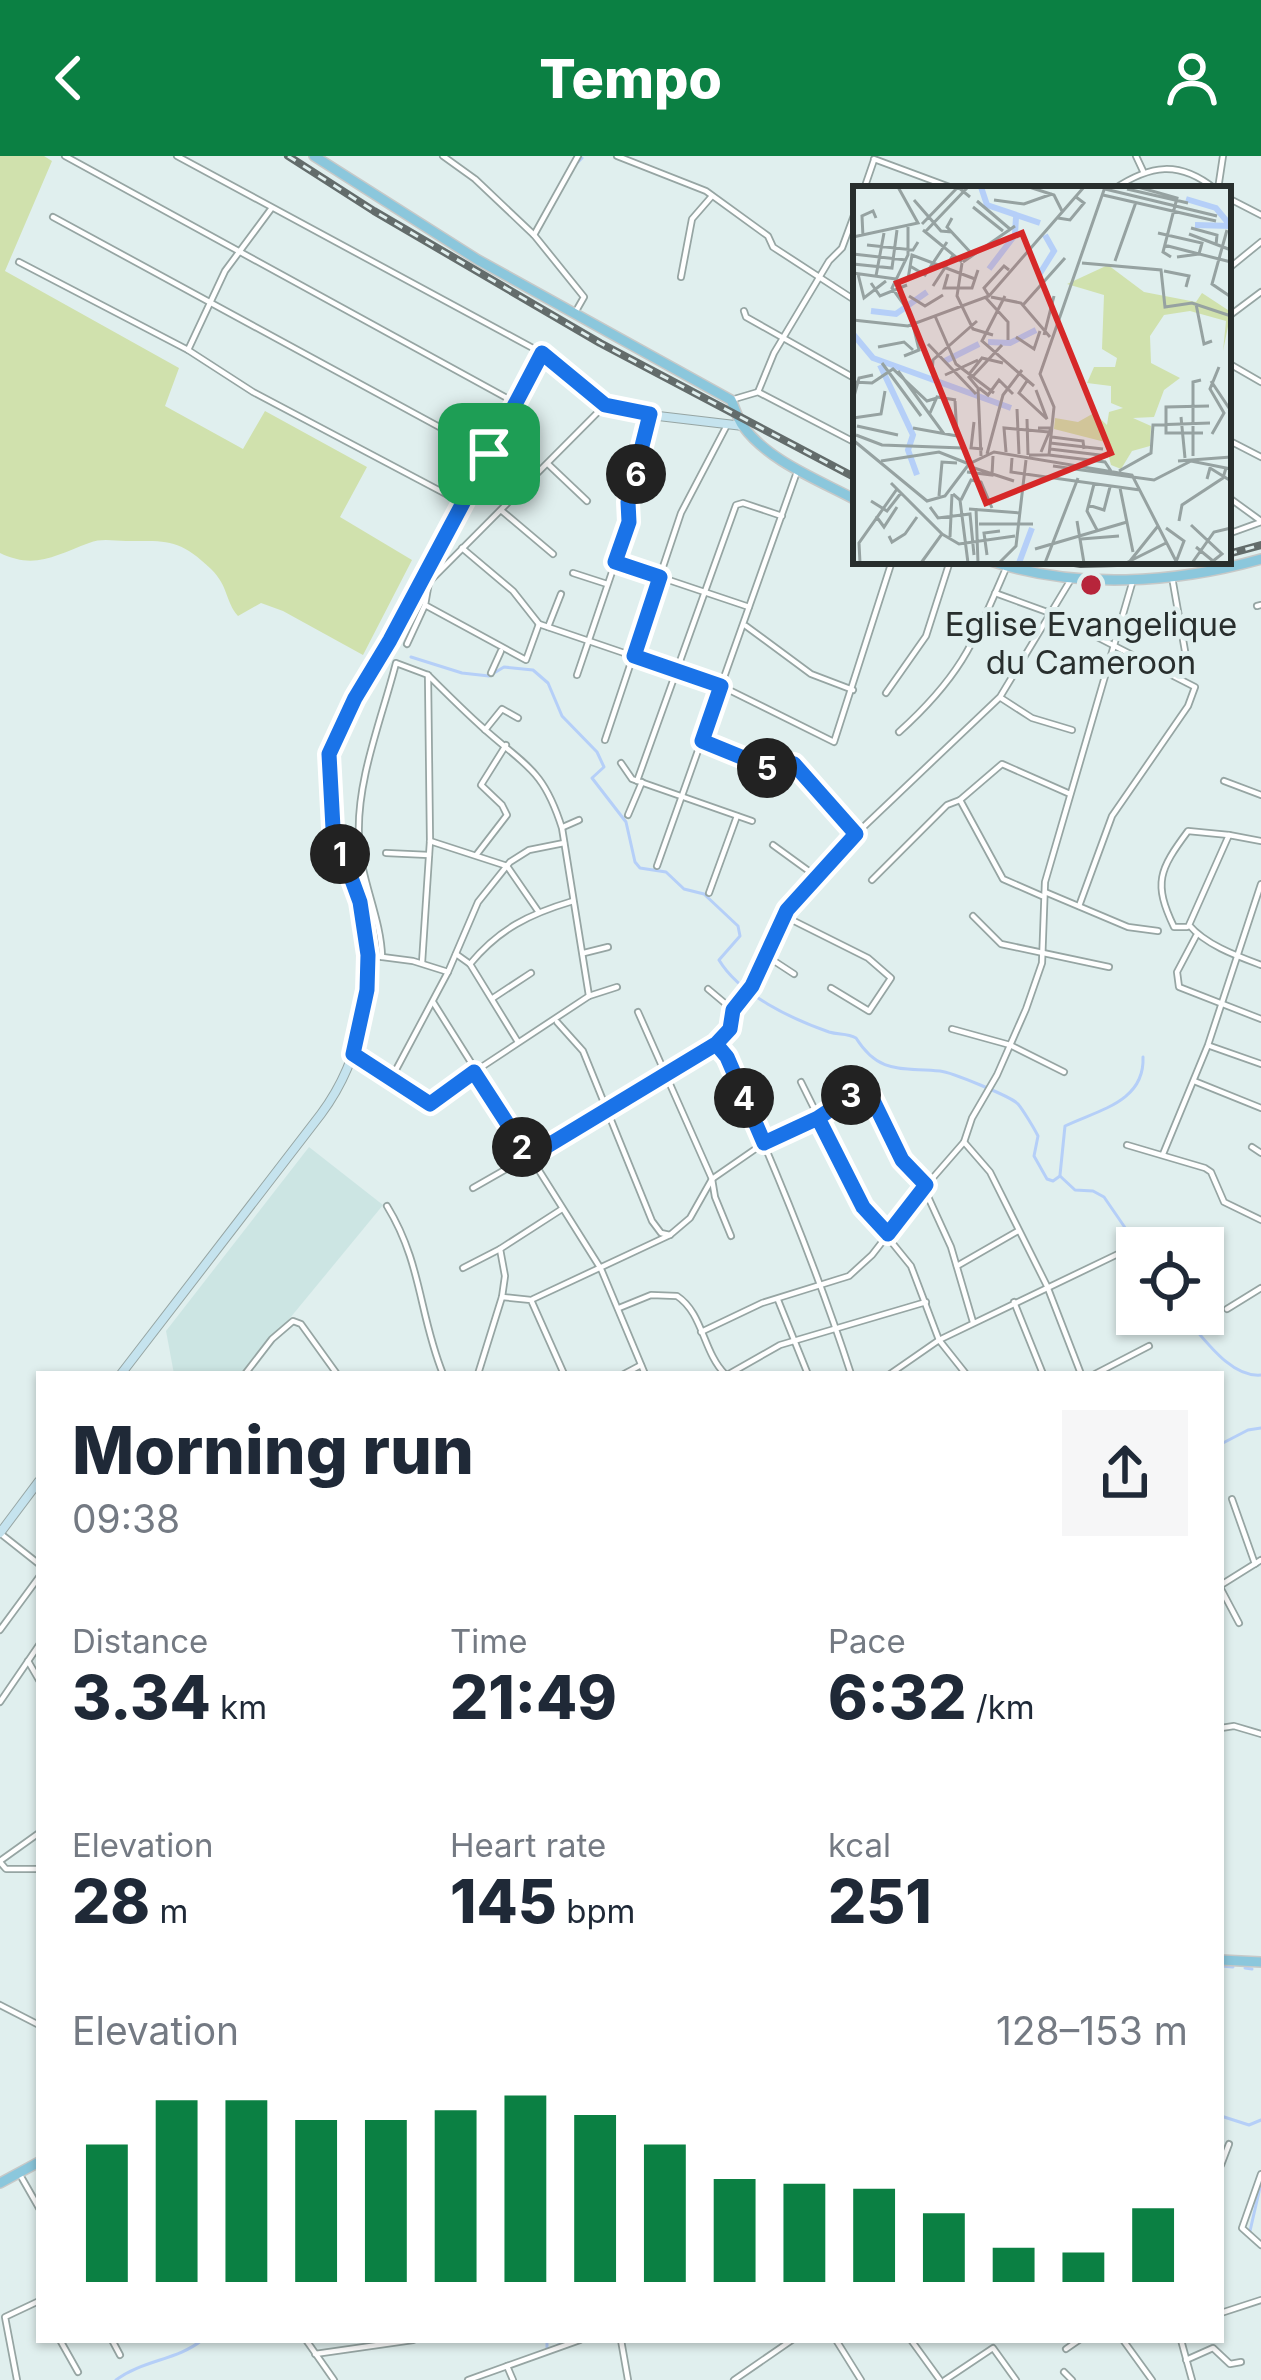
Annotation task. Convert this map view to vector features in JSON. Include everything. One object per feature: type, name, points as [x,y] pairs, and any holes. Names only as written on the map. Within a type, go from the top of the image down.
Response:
[{"type":"main road","points":[[314,156],[430,232],[573,316],[730,400],[743,426],[799,469],[853,498]]},
{"type":"main road","points":[[123,1371],[338,1092],[353,1054],[367,990],[368,955],[360,902],[333,828],[329,754],[542,353],[605,405],[743,426]]},
{"type":"main road","points":[[1001,564],[1132,580],[1261,559]]},
{"type":"main road","points":[[0,1533],[36,1485]]},
{"type":"main road","points":[[1224,1960],[1261,1962]]},
{"type":"main road","points":[[2,2178],[36,2164]]},
{"type":"street","points":[[65,156],[516,403]]},
{"type":"street","points":[[177,156],[542,353]]},
{"type":"street","points":[[443,156],[453,158],[533,235],[584,297],[573,316]]},
{"type":"street","points":[[533,235],[578,156]]},
{"type":"street","points":[[617,156],[712,196],[768,236],[773,247],[853,299]]},
{"type":"street","points":[[634,164],[643,156]]},
{"type":"street","points":[[1136,156],[1143,171]]},
{"type":"street","points":[[1218,186],[1223,156]]},
{"type":"street","points":[[865,186],[875,157],[947,186]]},
{"type":"street","points":[[1119,186],[1143,171],[1172,167],[1211,186]]},
{"type":"street","points":[[681,277],[692,219],[712,196]]},
{"type":"street","points":[[1231,199],[1261,214]]},
{"type":"street","points":[[188,350],[209,302],[271,209]]},
{"type":"street","points":[[53,217],[489,454]]},
{"type":"street","points":[[758,392],[783,339],[842,248],[853,218]]},
{"type":"street","points":[[1231,266],[1261,242]]},
{"type":"street","points":[[20,262],[463,503]]},
{"type":"street","points":[[1231,313],[1261,292]]},
{"type":"street","points":[[1253,298],[1261,302]]},
{"type":"street","points":[[744,311],[746,317],[853,377]]},
{"type":"street","points":[[1231,365],[1261,382]]},
{"type":"street","points":[[730,400],[758,392],[853,441]]},
{"type":"street","points":[[407,644],[425,605],[429,582],[605,405]]},
{"type":"street","points":[[577,675],[629,522],[628,502],[650,414]]},
{"type":"street","points":[[605,740],[682,513],[728,424]]},
{"type":"street","points":[[1231,442],[1261,457]]},
{"type":"street","points":[[548,463],[587,502]]},
{"type":"street","points":[[657,866],[799,469]]},
{"type":"street","points":[[1231,499],[1261,521]]},
{"type":"street","points":[[628,815],[736,505],[782,516]]},
{"type":"street","points":[[500,510],[553,554]]},
{"type":"street","points":[[1231,533],[1261,521]]},
{"type":"street","points":[[462,548],[512,591],[539,624],[721,686],[834,742],[891,564]]},
{"type":"street","points":[[615,562],[749,607]]},
{"type":"street","points":[[886,693],[926,636],[949,564]]},
{"type":"street","points":[[898,732],[930,704],[966,660],[1007,566]]},
{"type":"street","points":[[573,572],[608,584]]},
{"type":"street","points":[[473,1188],[716,1044],[730,1029],[733,1010],[752,986],[784,916],[856,834],[1000,697],[1073,576]]},
{"type":"street","points":[[1172,577],[1185,651]]},
{"type":"street","points":[[700,1332],[849,1276],[866,1263],[964,1142],[1026,1010],[1043,953],[1043,893],[1132,580]]},
{"type":"street","points":[[548,627],[561,593]]},
{"type":"street","points":[[995,593],[1050,613],[1195,687],[1188,706],[1112,816],[1079,905]]},
{"type":"street","points":[[425,605],[526,660],[539,624]]},
{"type":"street","points":[[743,624],[811,674],[853,690]]},
{"type":"street","points":[[491,673],[502,649]]},
{"type":"street","points":[[382,957],[382,938],[370,908],[359,839],[367,775],[396,663],[428,675],[539,775],[562,827],[589,996]]},
{"type":"street","points":[[422,963],[430,841],[428,675]]},
{"type":"street","points":[[1000,697],[1032,718],[1072,730]]},
{"type":"street","points":[[484,730],[502,709],[518,718]]},
{"type":"street","points":[[702,741],[778,772],[794,764],[856,834]]},
{"type":"street","points":[[477,854],[507,815],[481,785],[506,746]]},
{"type":"street","points":[[621,763],[639,782],[752,821]]},
{"type":"street","points":[[872,880],[947,805],[961,800],[1002,764],[1070,794]]},
{"type":"street","points":[[1223,781],[1261,795]]},
{"type":"street","points":[[961,800],[1003,879],[1127,927],[1158,931]]},
{"type":"street","points":[[709,893],[737,816]]},
{"type":"street","points":[[562,827],[580,820]]},
{"type":"street","points":[[1261,841],[1186,832],[1158,893],[1174,927],[1190,927],[1238,957],[1261,965]]},
{"type":"street","points":[[1190,927],[1229,835]]},
{"type":"street","points":[[430,841],[507,866],[538,911]]},
{"type":"street","points":[[390,1081],[448,972],[478,902],[507,866],[530,850],[564,843]]},
{"type":"street","points":[[773,845],[817,877]]},
{"type":"street","points":[[386,853],[429,855]]},
{"type":"street","points":[[1163,1154],[1208,1045],[1261,884]]},
{"type":"street","points":[[470,964],[506,927],[573,901]]},
{"type":"street","points":[[784,916],[868,958],[891,978],[869,1011],[831,988]]},
{"type":"street","points":[[973,916],[1001,944],[1109,967]]},
{"type":"street","points":[[1197,934],[1177,972],[1178,985],[1261,1019]]},
{"type":"street","points":[[582,953],[608,947]]},
{"type":"street","points":[[456,954],[470,964],[518,1042]]},
{"type":"street","points":[[368,955],[448,972]]},
{"type":"street","points":[[766,955],[794,974]]},
{"type":"street","points":[[493,998],[531,973]]},
{"type":"street","points":[[353,1054],[430,1104],[589,996],[617,987]]},
{"type":"street","points":[[708,989],[733,1010]]},
{"type":"street","points":[[433,1002],[601,1269],[644,1371]]},
{"type":"street","points":[[638,1012],[712,1179],[731,1236]]},
{"type":"street","points":[[556,1021],[583,1051],[652,1221],[661,1233],[670,1235]]},
{"type":"street","points":[[952,1029],[1010,1045],[1064,1072]]},
{"type":"street","points":[[716,1044],[727,1057],[764,1143],[849,1371]]},
{"type":"street","points":[[1208,1045],[1261,1064]]},
{"type":"street","points":[[1192,1080],[1261,1108]]},
{"type":"street","points":[[801,1082],[863,1207],[911,1266],[939,1340],[963,1371]]},
{"type":"street","points":[[502,1297],[531,1300],[670,1235],[690,1218],[712,1179],[764,1143],[818,1118],[866,1086],[902,1160],[925,1187],[957,1266],[973,1322]]},
{"type":"street","points":[[964,1142],[990,1172],[1047,1286],[1080,1371]]},
{"type":"street","points":[[1127,1144],[1211,1172],[1224,1202],[1257,1218],[1261,1205]]},
{"type":"street","points":[[1252,1148],[1261,1153]]},
{"type":"street","points":[[387,1206],[407,1240],[427,1329],[442,1371]]},
{"type":"street","points":[[463,1268],[562,1209]]},
{"type":"street","points":[[957,1266],[1018,1231]]},
{"type":"street","points":[[481,1371],[502,1297],[505,1276],[500,1249]]},
{"type":"street","points":[[894,1371],[973,1322],[1116,1255]]},
{"type":"street","points":[[1227,1310],[1261,1288]]},
{"type":"street","points":[[619,1308],[651,1295],[673,1294],[685,1301],[710,1357],[724,1371]]},
{"type":"street","points":[[531,1300],[563,1371]]},
{"type":"street","points":[[777,1300],[807,1371]]},
{"type":"street","points":[[733,1371],[796,1339],[926,1302]]},
{"type":"street","points":[[1014,1303],[1042,1371]]},
{"type":"street","points":[[247,1371],[293,1322],[301,1324],[335,1371]]},
{"type":"street","points":[[1101,1371],[1149,1346]]},
{"type":"street","points":[[630,1371],[641,1365]]},
{"type":"street","points":[[1224,1585],[1258,1562],[1232,1499]]},
{"type":"street","points":[[0,1533],[36,1562]]},
{"type":"street","points":[[0,1630],[36,1581]]},
{"type":"street","points":[[1224,1593],[1239,1623]]},
{"type":"street","points":[[0,1702],[36,1649]]},
{"type":"street","points":[[28,1661],[36,1675]]},
{"type":"street","points":[[1224,1728],[1261,1734]]},
{"type":"street","points":[[36,1835],[0,1862],[6,1869],[36,1869]]},
{"type":"street","points":[[0,2005],[36,2023]]},
{"type":"street","points":[[1224,2157],[1229,2144]]},
{"type":"street","points":[[19,2173],[36,2203]]},
{"type":"street","points":[[1261,2174],[1242,2228],[1261,2245]]},
{"type":"street","points":[[1224,2312],[1261,2300]]},
{"type":"street","points":[[17,2380],[4,2338],[6,2315],[36,2303]]},
{"type":"street","points":[[62,2343],[78,2372]]},
{"type":"street","points":[[114,2343],[120,2355]]},
{"type":"street","points":[[308,2343],[334,2380]]},
{"type":"street","points":[[315,2354],[390,2343]]},
{"type":"street","points":[[552,2343],[554,2348]]},
{"type":"street","points":[[468,2380],[570,2343]]},
{"type":"street","points":[[622,2343],[628,2380]]},
{"type":"street","points":[[734,2380],[788,2343]]},
{"type":"street","points":[[838,2343],[862,2380]]},
{"type":"street","points":[[913,2343],[942,2380],[992,2348],[1016,2380]]},
{"type":"street","points":[[1066,2349],[1075,2343]]},
{"type":"street","points":[[1125,2343],[1150,2380]]},
{"type":"street","points":[[1182,2343],[1192,2380]]},
{"type":"street","points":[[1186,2360],[1213,2348],[1230,2364],[1241,2362]]},
{"type":"street","points":[[507,2366],[513,2380]]},
{"type":"street","points":[[1064,2372],[1072,2380]]},
{"type":"shaded area","points":[[309,1147],[383,1205],[246,1371],[173,1371],[166,1331]]},
{"type":"green space","points":[[0,156],[44,156],[52,161],[5,271],[179,368],[165,406],[243,449],[265,411],[367,467],[340,517],[412,560],[363,655],[261,603],[238,616],[211,569],[172,543],[98,541],[35,560],[0,553]]},
{"type":"waterway","points":[[578,162],[582,158]]},
{"type":"waterway","points":[[411,657],[489,676],[504,667],[533,670],[548,683],[562,716],[597,752],[604,767],[592,778],[626,822],[635,862],[640,868],[666,872],[684,889],[704,894],[738,926],[740,936],[719,960],[728,973],[768,1004],[799,1020],[856,1038],[883,1064],[946,1072],[1018,1104],[1038,1136],[1034,1156],[1047,1179],[1060,1176],[1075,1190],[1104,1197],[1125,1227]]},
{"type":"waterway","points":[[1060,1175],[1065,1126],[1128,1094],[1142,1072],[1143,1057]]},
{"type":"waterway","points":[[1200,1335],[1227,1363],[1261,1375]]},
{"type":"waterway","points":[[1224,1442],[1261,1428]]},
{"type":"waterway","points":[[1224,1966],[1233,1967]]},
{"type":"waterway","points":[[1245,1968],[1252,1969]]},
{"type":"waterway","points":[[1224,2117],[1249,2125],[1261,2120]]},
{"type":"waterway","points":[[1250,2231],[1261,2183]]},
{"type":"waterway","points":[[116,2380],[197,2343]]},
{"type":"waterway","points":[[547,2343],[547,2350]]},
{"type":"waterway","points":[[558,2345],[564,2343]]},
{"type":"railway","points":[[288,156],[600,343],[853,476]]},
{"type":"railway","points":[[1231,553],[1261,545]]},
{"type":"place","name":"Eglise Evangelique du Cameroon","points":[[1091,585]]},
{"type":"route","points":[[489,454],[329,754],[333,828],[358,894],[368,955],[369,979],[353,1054],[430,1104],[474,1072],[529,1157],[716,1044],[727,1057],[764,1143],[818,1118],[866,1086],[902,1160],[926,1185],[888,1234],[863,1207],[818,1118],[764,1143],[727,1057],[716,1044],[730,1029],[733,1010],[752,986],[787,910],[856,834],[794,764],[778,772],[702,741],[721,686],[634,656],[660,577],[615,562],[629,522],[628,502],[650,414],[605,405],[542,353],[489,454]]}]
